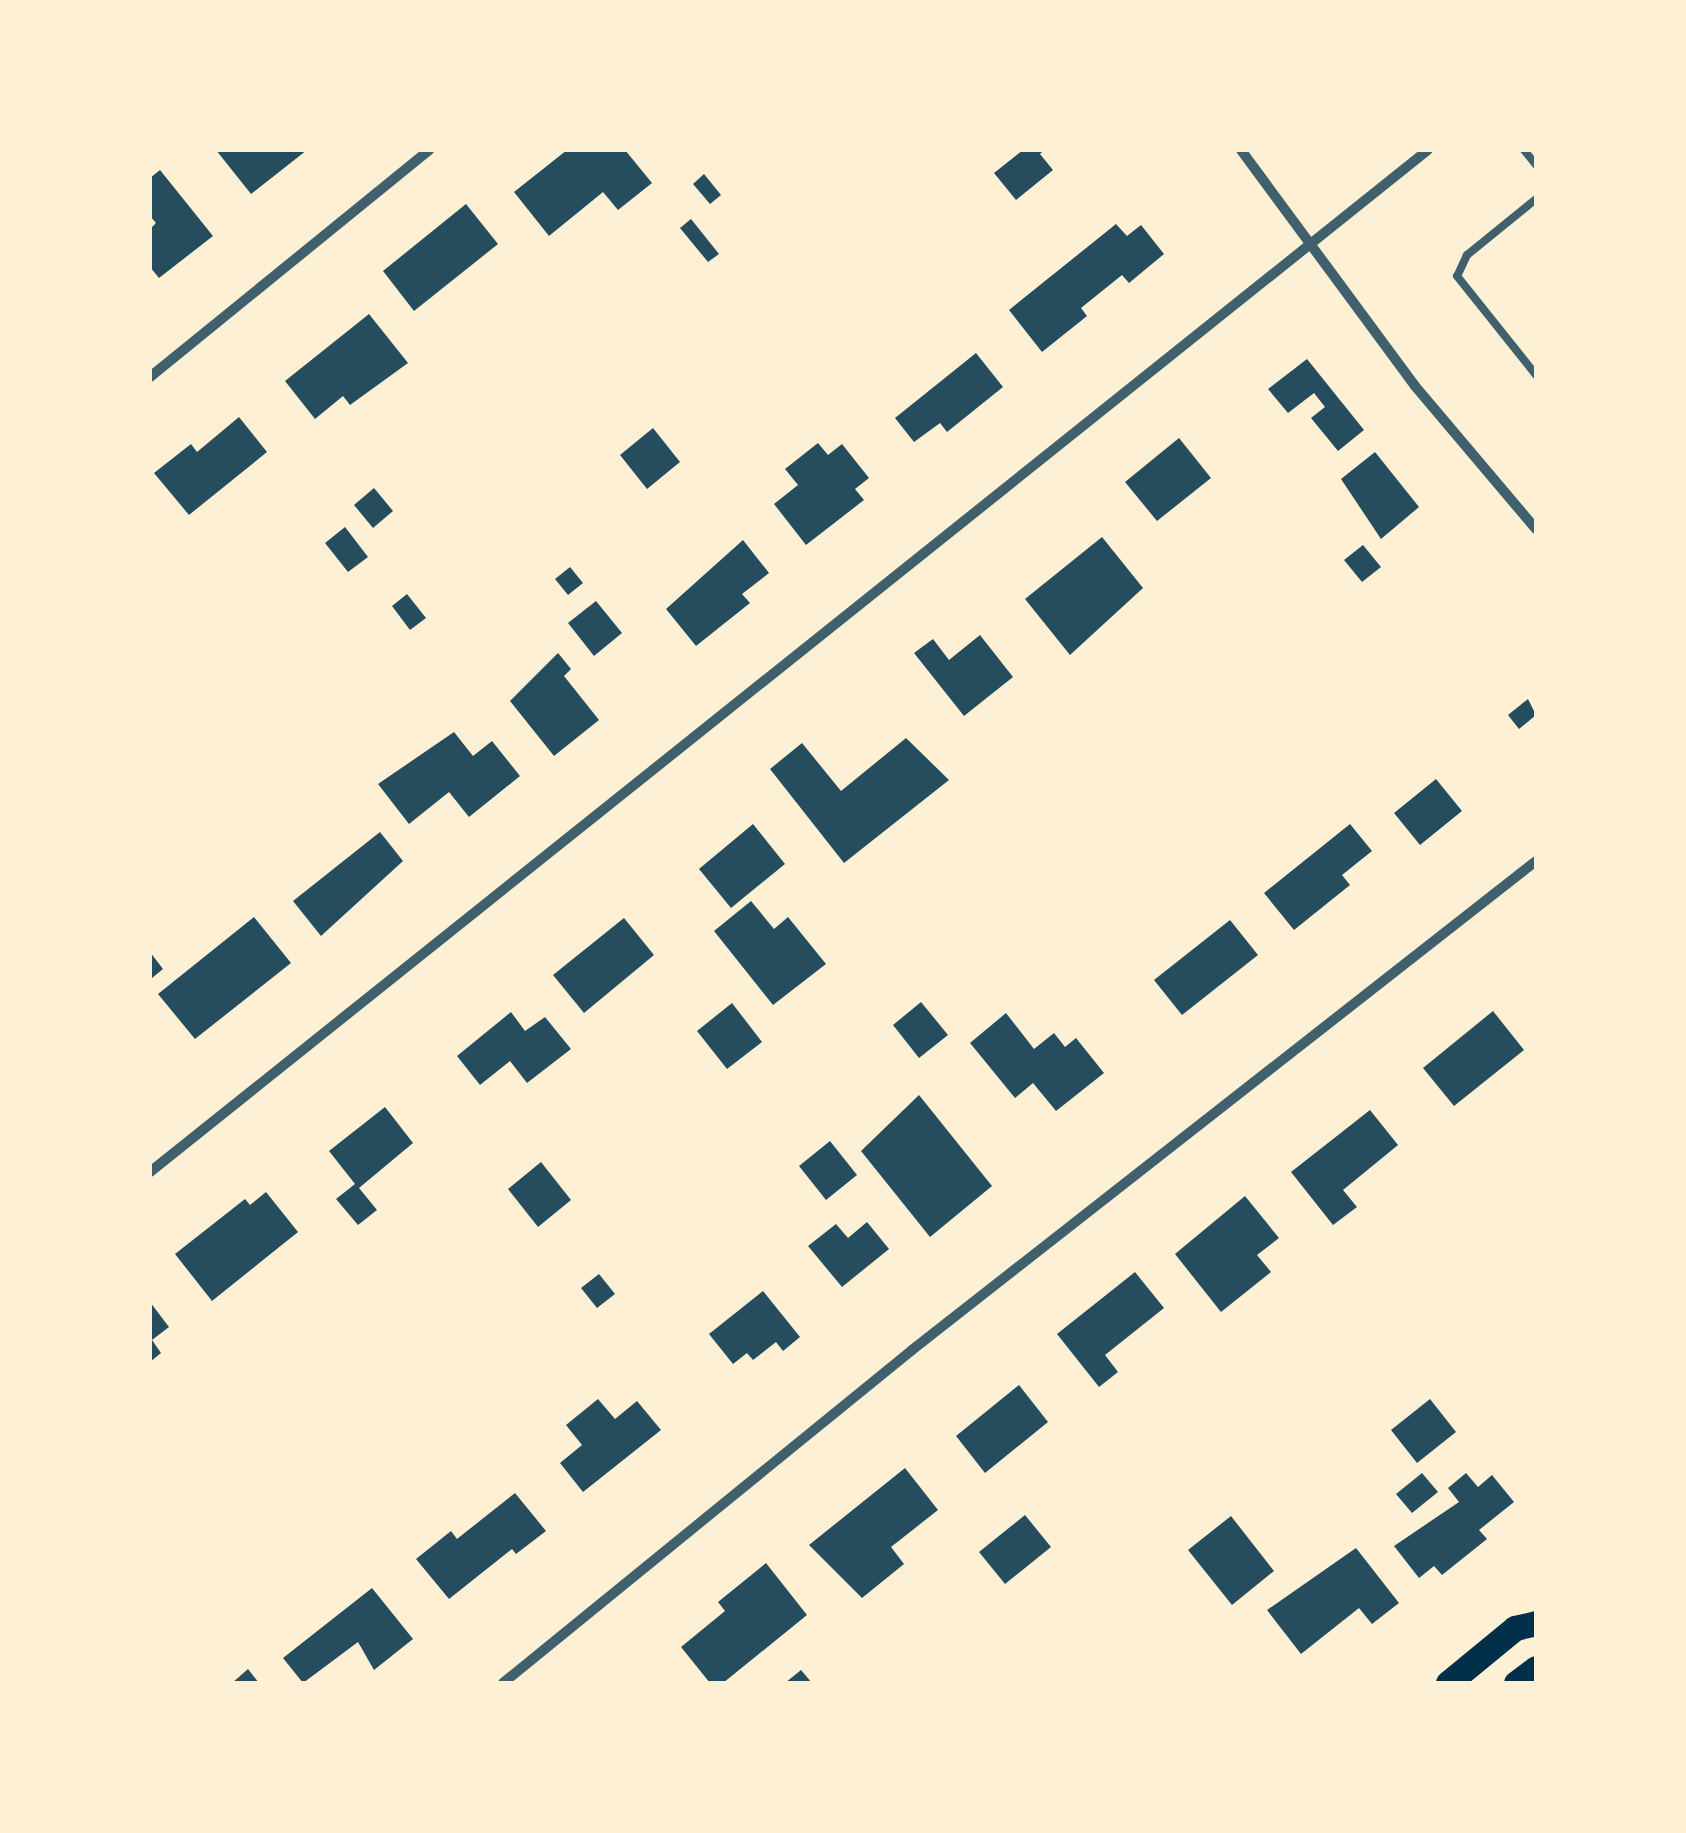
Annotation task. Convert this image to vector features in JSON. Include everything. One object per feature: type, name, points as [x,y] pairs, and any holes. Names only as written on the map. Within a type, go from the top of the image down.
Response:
[{"type":"main road","points":[[1448,1683],[1515,1628],[1536,1623]]},
{"type":"main road","points":[[1516,1683],[1536,1668]]},
{"type":"street","points":[[150,377],[429,150]]},
{"type":"street","points":[[1241,150],[1313,241],[1414,386],[1536,529]]},
{"type":"street","points":[[150,1172],[1428,150]]},
{"type":"street","points":[[503,1683],[912,1350],[1536,861]]},
{"type":"lane","points":[[1524,150],[1536,166]]},
{"type":"lane","points":[[1536,199],[1467,254],[1457,276],[1536,375]]},
{"type":"building","points":[[216,150],[307,150],[251,194]]},
{"type":"building","points":[[567,150],[625,150],[652,183],[618,210],[603,192],[549,236],[514,192]]},
{"type":"building","points":[[1023,150],[1044,150],[1040,154],[1053,170],[1016,200],[994,173]]},
{"type":"building","points":[[160,170],[213,236],[159,278],[150,267],[150,229],[156,223],[150,216],[150,178]]},
{"type":"building","points":[[704,174],[721,195],[710,204],[693,184]]},
{"type":"building","points":[[466,204],[498,244],[414,311],[383,271]]},
{"type":"building","points":[[691,219],[719,254],[708,262],[680,228]]},
{"type":"building","points":[[1116,224],[1127,236],[1141,225],[1164,254],[1129,283],[1122,275],[1081,308],[1087,316],[1042,352],[1009,310]]},
{"type":"building","points":[[369,314],[408,363],[350,405],[343,396],[315,419],[285,381]]},
{"type":"building","points":[[976,353],[1003,387],[947,432],[940,423],[914,442],[895,418]]},
{"type":"building","points":[[1307,359],[1364,430],[1338,451],[1311,418],[1325,407],[1314,393],[1288,413],[1268,389]]},
{"type":"building","points":[[239,417],[267,452],[189,515],[154,473],[191,444],[197,452]]},
{"type":"building","points":[[653,428],[680,462],[647,489],[620,455]]},
{"type":"building","points":[[1179,438],[1211,478],[1157,521],[1125,482]]},
{"type":"building","points":[[818,443],[828,455],[842,444],[869,478],[855,489],[864,500],[806,545],[774,504],[798,485],[785,469]]},
{"type":"building","points":[[1375,452],[1419,507],[1381,539],[1341,479]]},
{"type":"building","points":[[374,488],[393,511],[373,528],[354,505]]},
{"type":"building","points":[[345,527],[368,557],[348,572],[325,543]]},
{"type":"building","points":[[1102,537],[1143,588],[1070,655],[1025,599]]},
{"type":"building","points":[[743,540],[769,573],[742,594],[750,603],[696,646],[666,609]]},
{"type":"building","points":[[1363,545],[1381,567],[1362,582],[1344,560]]},
{"type":"building","points":[[570,567],[583,583],[568,595],[555,579]]},
{"type":"building","points":[[407,594],[426,618],[410,630],[392,606]]},
{"type":"building","points":[[596,601],[622,633],[594,656],[568,623]]},
{"type":"building","points":[[980,635],[1013,677],[964,716],[914,653],[933,639],[949,660]]},
{"type":"building","points":[[558,653],[571,669],[564,676],[599,720],[554,756],[510,701]]},
{"type":"building","points":[[1528,699],[1536,715],[1519,729],[1508,715]]},
{"type":"building","points":[[454,732],[473,756],[492,741],[520,776],[469,817],[449,792],[409,824],[378,784]]},
{"type":"building","points":[[906,738],[949,780],[844,863],[770,769],[802,743],[841,791]]},
{"type":"building","points":[[1436,779],[1462,811],[1420,845],[1394,813]]},
{"type":"building","points":[[753,824],[785,864],[731,908],[699,869]]},
{"type":"building","points":[[1350,824],[1372,851],[1342,875],[1350,885],[1294,930],[1264,893]]},
{"type":"building","points":[[380,832],[403,861],[321,936],[293,901]]},
{"type":"building","points":[[751,901],[774,929],[788,917],[826,964],[773,1005],[714,931]]},
{"type":"building","points":[[254,917],[291,963],[195,1039],[158,994]]},
{"type":"building","points":[[624,918],[654,955],[584,1013],[553,975]]},
{"type":"building","points":[[1230,920],[1258,955],[1182,1015],[1154,980]]},
{"type":"building","points":[[150,952],[163,969],[152,978],[150,975]]},
{"type":"building","points":[[921,1002],[948,1035],[919,1058],[893,1025]]},
{"type":"building","points":[[732,1003],[762,1042],[727,1069],[697,1031]]},
{"type":"building","points":[[1493,1011],[1524,1050],[1454,1106],[1423,1068]]},
{"type":"building","points":[[511,1012],[525,1031],[545,1017],[571,1049],[527,1083],[510,1061],[480,1085],[457,1056]]},
{"type":"building","points":[[1006,1013],[1034,1049],[1054,1033],[1065,1047],[1076,1038],[1104,1073],[1056,1111],[1033,1083],[1015,1098],[970,1043]]},
{"type":"building","points":[[919,1095],[992,1186],[930,1237],[861,1151]]},
{"type":"building","points":[[385,1107],[413,1143],[359,1188],[377,1210],[358,1225],[336,1199],[355,1184],[329,1151]]},
{"type":"building","points":[[1370,1110],[1398,1145],[1343,1190],[1357,1207],[1333,1225],[1291,1172]]},
{"type":"building","points":[[830,1141],[857,1175],[826,1200],[799,1166]]},
{"type":"building","points":[[541,1162],[571,1200],[538,1227],[508,1189]]},
{"type":"building","points":[[266,1192],[298,1232],[212,1301],[175,1254],[245,1199],[250,1205]]},
{"type":"building","points":[[1245,1196],[1279,1238],[1257,1255],[1271,1272],[1221,1312],[1175,1254]]},
{"type":"building","points":[[867,1222],[889,1249],[842,1287],[808,1246],[836,1224],[848,1238]]},
{"type":"building","points":[[1135,1272],[1164,1308],[1105,1355],[1118,1372],[1099,1387],[1057,1334]]},
{"type":"building","points":[[599,1274],[615,1294],[597,1308],[581,1288]]},
{"type":"building","points":[[763,1291],[800,1337],[783,1351],[776,1342],[753,1360],[747,1353],[733,1364],[709,1334]]},
{"type":"building","points":[[150,1302],[169,1327],[152,1340],[161,1353],[150,1362]]},
{"type":"building","points":[[1019,1385],[1048,1422],[985,1473],[956,1436]]},
{"type":"building","points":[[598,1399],[615,1419],[637,1401],[661,1430],[583,1492],[560,1463],[582,1445],[566,1425]]},
{"type":"building","points":[[1430,1399],[1456,1432],[1417,1463],[1391,1430]]},
{"type":"building","points":[[905,1468],[938,1510],[891,1547],[904,1564],[862,1598],[809,1545]]},
{"type":"building","points":[[1422,1473],[1438,1492],[1412,1513],[1396,1494]]},
{"type":"building","points":[[1466,1473],[1478,1487],[1492,1475],[1514,1502],[1479,1530],[1487,1539],[1442,1575],[1434,1566],[1419,1578],[1394,1546],[1459,1502],[1448,1488]]},
{"type":"building","points":[[515,1493],[546,1531],[516,1554],[512,1549],[449,1599],[416,1559],[451,1531],[457,1539]]},
{"type":"building","points":[[1025,1515],[1051,1547],[1005,1584],[979,1552]]},
{"type":"building","points":[[1231,1516],[1274,1571],[1232,1605],[1188,1550]]},
{"type":"building","points":[[1356,1548],[1399,1603],[1372,1624],[1359,1608],[1301,1654],[1267,1610]]},
{"type":"building","points":[[766,1563],[807,1615],[723,1683],[710,1683],[681,1647],[725,1611],[718,1602]]},
{"type":"building","points":[[372,1588],[413,1639],[374,1670],[358,1642],[303,1683],[283,1658]]},
{"type":"building","points":[[248,1669],[259,1683],[232,1683]]},
{"type":"building","points":[[801,1670],[812,1683],[785,1683]]}]
